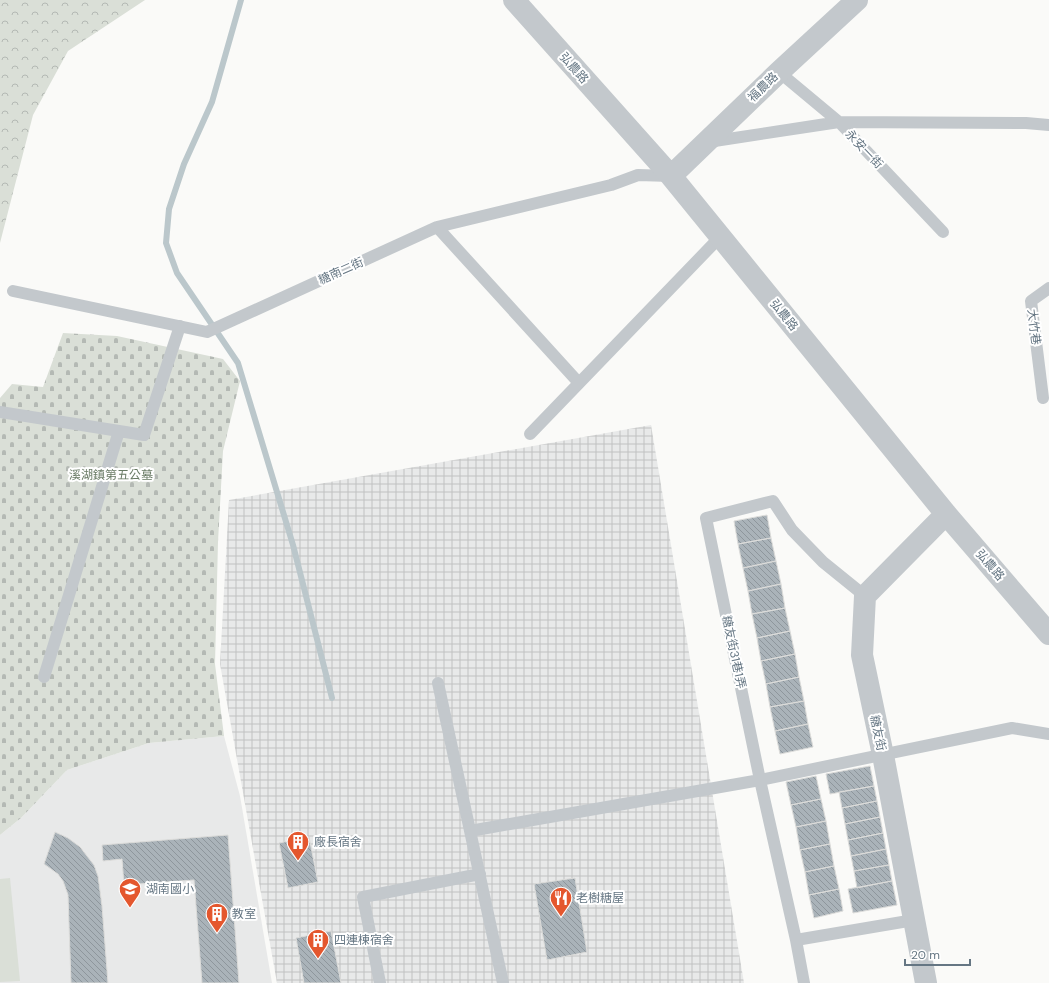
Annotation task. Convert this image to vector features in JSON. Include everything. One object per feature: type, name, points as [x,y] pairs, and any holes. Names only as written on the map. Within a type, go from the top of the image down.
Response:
[{"type":"street","name":"弘農路","points":[[514,0],[670,176],[946,514],[1049,634]]},
{"type":"street","name":"福農路","points":[[670,176],[857,0]]},
{"type":"street","points":[[865,596],[946,514]]},
{"type":"street","name":"糖友街","points":[[865,596],[862,655],[883,755],[926,983]]},
{"type":"lane","name":"永安一街","points":[[779,72],[839,122],[943,232]]},
{"type":"lane","points":[[705,143],[839,122],[1026,123],[1049,125]]},
{"type":"lane","name":"糖南二街","points":[[13,292],[207,332],[438,227],[611,185],[638,175],[670,176]]},
{"type":"lane","points":[[438,227],[579,383]]},
{"type":"lane","points":[[530,434],[720,237]]},
{"type":"lane","name":"大竹巷","points":[[1044,398],[1031,301],[1049,288]]},
{"type":"lane","points":[[0,412],[144,435],[180,326]]},
{"type":"lane","points":[[44,677],[119,431]]},
{"type":"lane","name":"糖友街31巷1弄","points":[[804,983],[706,518],[773,501],[792,530],[823,562],[865,596]]},
{"type":"lane","points":[[438,683],[503,983]]},
{"type":"lane","points":[[470,831],[760,780],[1012,728],[1049,734]]},
{"type":"lane","points":[[380,983],[363,897],[480,874]]},
{"type":"lane","points":[[796,940],[914,920]]},
{"type":"shaded area","points":[[651,425],[744,983],[277,983],[220,664],[229,500]]},
{"type":"shaded area","name":"湖南國小","points":[[224,736],[240,796],[272,983],[0,983],[0,835],[21,818],[67,770],[149,743]]},
{"type":"green space","points":[[0,0],[145,0],[68,51],[33,115],[0,243]]},
{"type":"green space","name":"溪湖鎮第五公墓","points":[[63,333],[117,336],[223,359],[240,381],[223,451],[218,542],[215,664],[224,736],[149,743],[67,770],[21,818],[0,835],[0,398],[12,384],[43,387]]},
{"type":"green space","points":[[10,878],[20,981],[0,982],[0,879]]},
{"type":"building","points":[[767,515],[771,538],[738,544],[734,521]]},
{"type":"building","points":[[771,538],[776,561],[743,568],[738,544]]},
{"type":"building","points":[[776,561],[781,584],[748,591],[743,568]]},
{"type":"building","points":[[781,584],[785,608],[752,614],[748,591]]},
{"type":"building","points":[[785,608],[790,631],[757,638],[752,614]]},
{"type":"building","points":[[790,631],[795,654],[761,661],[757,638]]},
{"type":"building","points":[[795,654],[799,677],[766,684],[761,661]]},
{"type":"building","points":[[799,677],[804,701],[770,707],[766,684]]},
{"type":"building","points":[[804,701],[808,724],[775,731],[770,707]]},
{"type":"building","points":[[808,724],[813,747],[780,754],[775,731]]},
{"type":"building","points":[[870,766],[874,786],[830,794],[826,774]]},
{"type":"building","points":[[816,776],[821,799],[791,805],[786,782]]},
{"type":"building","points":[[874,786],[877,801],[842,808],[839,792]]},
{"type":"building","points":[[821,799],[826,821],[796,827],[791,805]]},
{"type":"building","points":[[877,801],[880,817],[845,824],[842,808]]},
{"type":"building","points":[[880,817],[883,833],[848,840],[845,824]]},
{"type":"building","points":[[826,821],[830,844],[800,850],[796,827]]},
{"type":"building","points":[[55,832],[68,838],[80,847],[94,865],[98,876],[108,983],[71,983],[68,895],[63,881],[58,874],[44,864]]},
{"type":"building","points":[[883,833],[886,849],[851,856],[848,840]]},
{"type":"building","name":"教室","points":[[228,835],[239,983],[202,983],[194,880],[124,885],[122,859],[103,861],[102,845]]},
{"type":"building","name":"廠長宿舍","points":[[309,837],[318,882],[288,888],[279,843]]},
{"type":"building","points":[[830,844],[834,866],[805,872],[800,850]]},
{"type":"building","points":[[886,849],[889,865],[854,871],[851,856]]},
{"type":"building","points":[[889,865],[892,881],[857,888],[854,871]]},
{"type":"building","points":[[834,866],[839,889],[809,895],[805,872]]},
{"type":"building","name":"老樹糖屋","points":[[575,878],[587,952],[547,960],[534,884]]},
{"type":"building","points":[[892,881],[897,905],[853,913],[848,889]]},
{"type":"building","points":[[839,889],[843,911],[814,918],[809,895]]},
{"type":"building","name":"四連棟宿舍","points":[[331,931],[341,983],[304,983],[296,938]]},
{"type":"waterway","points":[[241,0],[212,102],[184,164],[169,209],[166,243],[177,273],[238,363],[293,545],[332,698]]},
{"type":"place","name":"廠長宿舍","points":[[298,862]]},
{"type":"place","name":"湖南國小","points":[[130,908]]},
{"type":"place","name":"老樹糖屋","points":[[561,918]]},
{"type":"place","name":"教室","points":[[217,934]]},
{"type":"place","name":"四連棟宿舍","points":[[318,960]]}]
